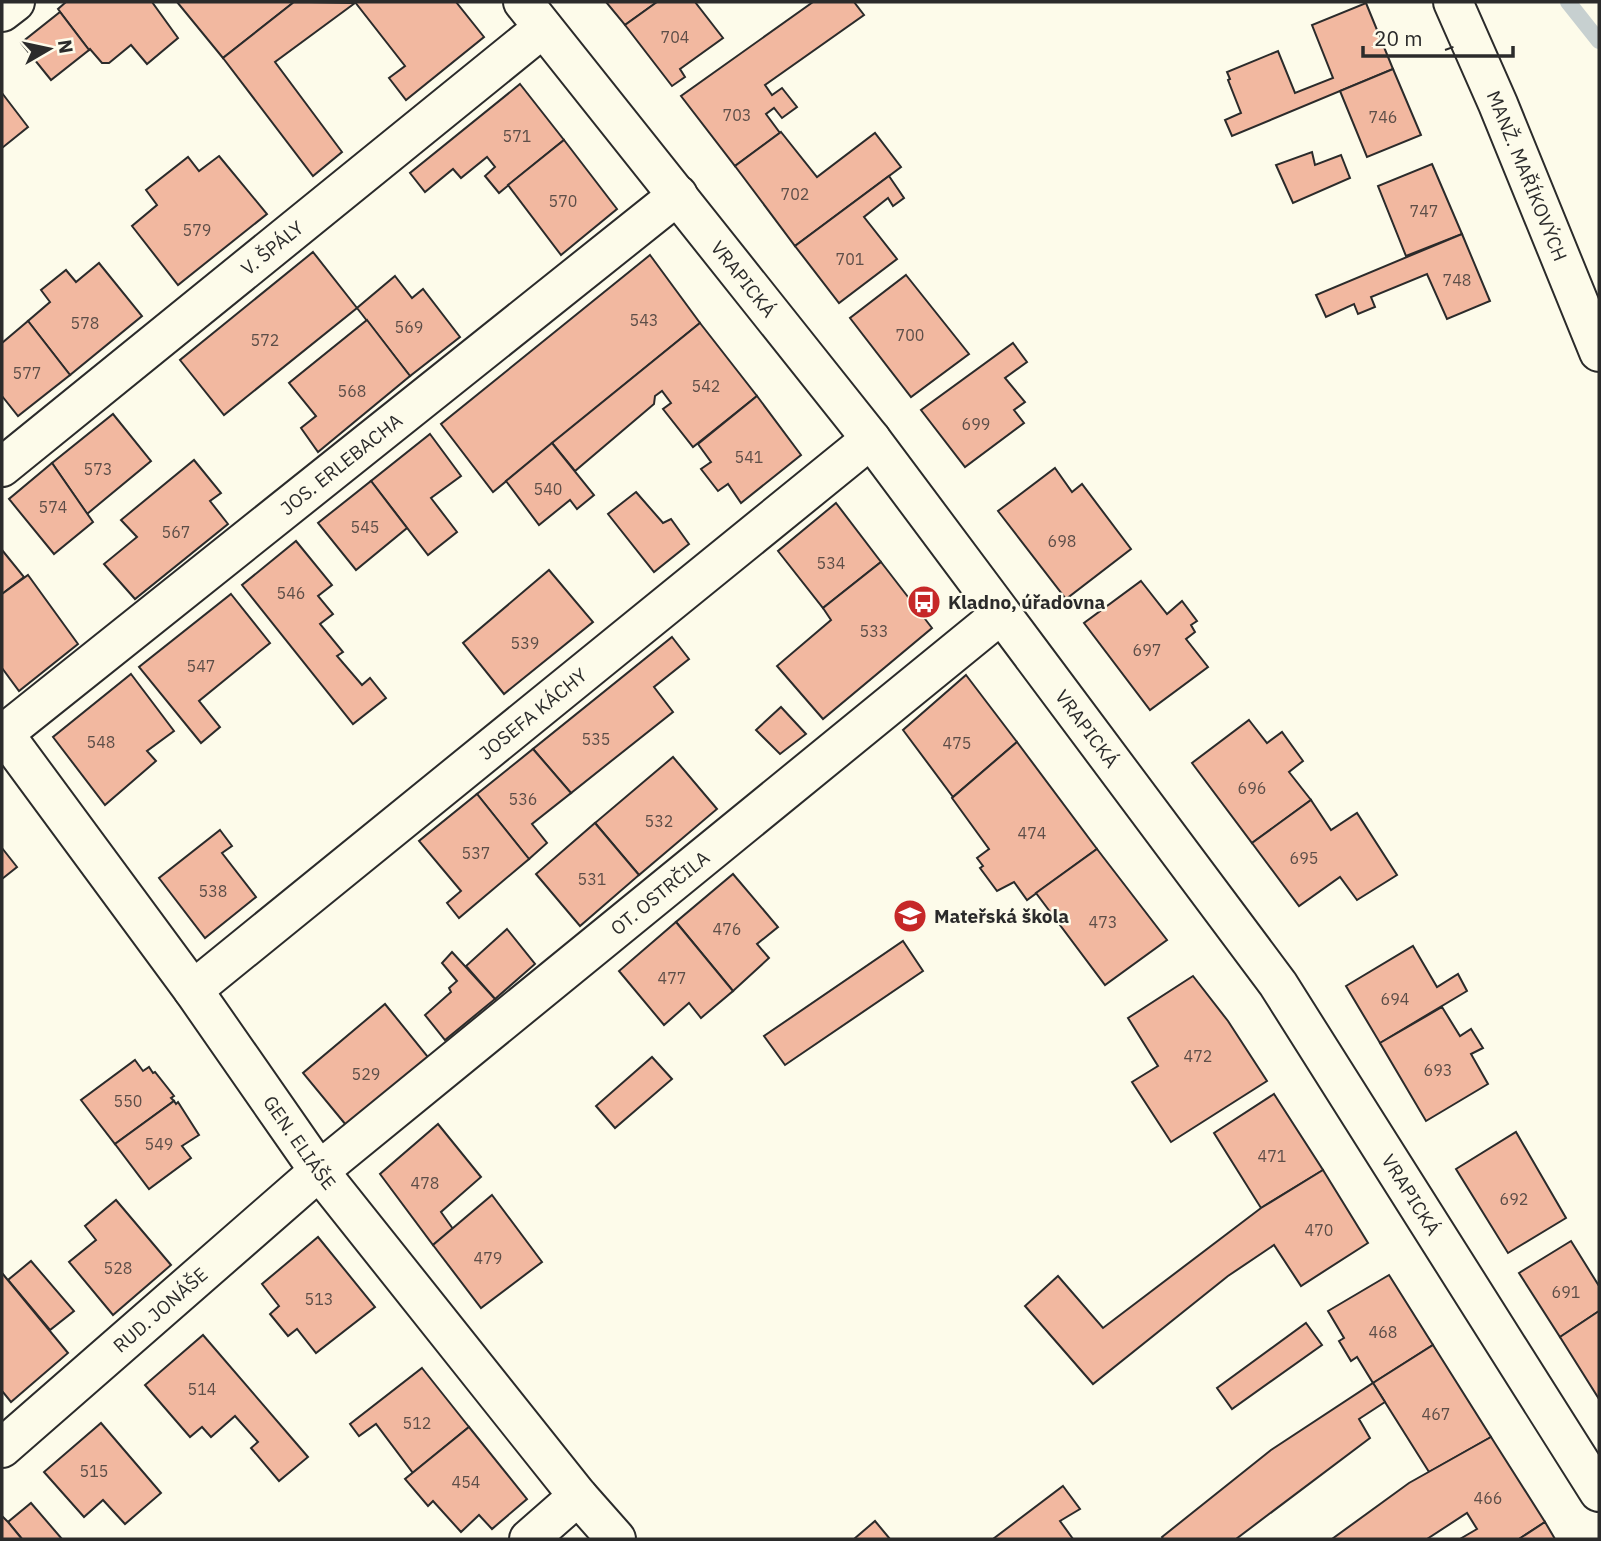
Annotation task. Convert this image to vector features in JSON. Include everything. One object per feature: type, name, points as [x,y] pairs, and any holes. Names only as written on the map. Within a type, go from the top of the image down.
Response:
[{"type":"street","points":[[2,12],[15,2]]},
{"type":"street","name":"MANŽ. MAŘÍKOVÝCH","points":[[1453,2],[1498,104],[1599,352]]},
{"type":"street","name":"VRAPICKÁ","points":[[533,15],[871,439],[1278,984],[1593,1471]]},
{"type":"street","name":"V. ŠPÁLY","points":[[2,467],[533,15]]},
{"type":"street","name":"JOS. ERLEBACHA","points":[[2,733],[678,195]]},
{"type":"street","name":"JOSEFA KÁCHY","points":[[193,990],[871,439]]},
{"type":"street","name":"OT. OSTRČILA","points":[[319,1171],[1000,614]]},
{"type":"street","name":"GEN. ELIÁŠE","points":[[2,733],[193,990],[319,1171],[578,1496],[616,1539]]},
{"type":"street","name":"RUD. JONÁŠE","points":[[2,1448],[319,1171]]},
{"type":"street","points":[[529,1539],[578,1496]]},
{"type":"building","points":[[66,2],[152,2],[178,38],[147,64],[131,45],[109,63],[102,63],[58,9]]},
{"type":"building","points":[[177,2],[294,2],[223,58]]},
{"type":"building","points":[[294,2],[355,3],[275,62],[342,152],[313,176],[223,58]]},
{"type":"building","points":[[355,2],[456,2],[484,37],[406,100],[389,78],[405,66]]},
{"type":"building","points":[[606,2],[657,2],[625,25]]},
{"type":"building","points":[[657,2],[695,2],[723,38],[680,69],[685,77],[672,86],[625,25]]},
{"type":"building","points":[[813,2],[854,2],[864,15],[765,85],[772,95],[782,88],[797,107],[782,118],[774,108],[766,114],[780,133],[735,166],[681,96]]},
{"type":"building","points":[[1366,3],[1393,69],[1232,136],[1225,120],[1241,113],[1227,72],[1278,51],[1295,93],[1333,78],[1312,25]]},
{"type":"building","points":[[60,12],[89,50],[51,80],[21,43]]},
{"type":"building","points":[[1393,69],[1421,135],[1367,157],[1340,91]]},
{"type":"building","points":[[520,84],[564,140],[499,193],[485,176],[495,167],[487,157],[461,178],[453,169],[425,192],[410,173]]},
{"type":"building","points":[[2,93],[28,127],[2,148]]},
{"type":"building","points":[[781,132],[817,177],[875,133],[901,167],[795,246],[735,166]]},
{"type":"building","points":[[564,140],[617,209],[561,255],[508,185]]},
{"type":"building","points":[[1312,152],[1315,165],[1341,155],[1350,178],[1293,203],[1276,165]]},
{"type":"building","points":[[219,156],[267,214],[178,285],[132,226],[157,205],[146,190],[188,157],[199,171]]},
{"type":"building","points":[[1432,164],[1462,234],[1406,256],[1378,186]]},
{"type":"building","points":[[889,176],[904,198],[893,206],[888,198],[864,217],[897,259],[839,303],[795,246]]},
{"type":"building","points":[[1462,234],[1490,301],[1447,319],[1427,274],[1371,297],[1375,307],[1358,314],[1354,304],[1326,317],[1316,295]]},
{"type":"building","points":[[313,252],[357,308],[224,415],[180,360]]},
{"type":"building","points":[[650,255],[700,323],[493,492],[441,424]]},
{"type":"building","points":[[99,263],[142,316],[70,375],[28,321],[50,302],[41,290],[66,270],[76,282]]},
{"type":"building","points":[[906,275],[969,354],[911,397],[850,318]]},
{"type":"building","points":[[395,276],[412,298],[423,289],[460,337],[410,376],[357,308]]},
{"type":"building","points":[[367,320],[410,376],[318,452],[301,428],[316,416],[289,383]]},
{"type":"building","points":[[28,321],[70,375],[18,416],[2,396],[2,343]]},
{"type":"building","points":[[700,323],[757,396],[693,447],[663,409],[671,403],[662,391],[655,396],[654,404],[575,471],[552,443]]},
{"type":"building","points":[[1013,343],[1027,362],[1005,378],[1025,402],[1014,410],[1024,423],[965,467],[921,410]]},
{"type":"building","points":[[757,396],[801,455],[741,503],[728,484],[718,491],[701,469],[711,462],[698,444]]},
{"type":"building","points":[[113,414],[151,461],[87,514],[52,463]]},
{"type":"building","points":[[430,434],[461,476],[431,498],[457,532],[428,555],[371,481]]},
{"type":"building","points":[[552,443],[594,495],[577,509],[570,500],[539,525],[506,481]]},
{"type":"building","points":[[194,460],[221,493],[210,501],[228,524],[135,599],[104,564],[137,537],[121,520]]},
{"type":"building","points":[[52,463],[93,522],[54,554],[9,499]]},
{"type":"building","points":[[1055,468],[1072,492],[1082,484],[1131,549],[1066,599],[998,511]]},
{"type":"building","points":[[371,481],[407,528],[356,570],[318,523]]},
{"type":"building","points":[[636,492],[663,523],[671,519],[689,544],[654,572],[608,514]]},
{"type":"building","points":[[836,503],[881,562],[823,608],[778,551]]},
{"type":"building","points":[[296,541],[332,585],[318,596],[333,614],[320,624],[343,652],[337,656],[362,685],[370,678],[386,698],[353,724],[242,585]]},
{"type":"building","points":[[2,550],[24,577],[2,594]]},
{"type":"building","points":[[881,562],[932,628],[823,719],[777,666],[831,620],[823,608]]},
{"type":"building","points":[[549,570],[593,622],[504,694],[463,643]]},
{"type":"building","points":[[28,575],[78,644],[19,691],[2,668],[2,594]]},
{"type":"building","points":[[1141,581],[1167,614],[1182,601],[1197,621],[1191,625],[1195,632],[1186,639],[1208,667],[1150,710],[1084,623]]},
{"type":"building","points":[[231,594],[270,643],[199,701],[220,727],[201,743],[139,667]]},
{"type":"building","points":[[672,637],[689,659],[654,687],[673,712],[571,793],[533,749]]},
{"type":"building","points":[[131,674],[174,731],[147,751],[156,761],[105,805],[53,737]]},
{"type":"building","points":[[966,675],[1017,742],[953,797],[903,730]]},
{"type":"building","points":[[781,707],[806,734],[780,754],[756,730]]},
{"type":"building","points":[[1249,720],[1267,743],[1282,732],[1303,761],[1289,772],[1311,800],[1252,843],[1192,763]]},
{"type":"building","points":[[1017,742],[1097,849],[1027,900],[1014,882],[997,891],[980,868],[983,866],[977,858],[989,849],[952,798]]},
{"type":"building","points":[[533,749],[571,793],[532,824],[547,843],[529,859],[477,794]]},
{"type":"building","points":[[673,757],[717,809],[639,875],[595,823]]},
{"type":"building","points":[[477,794],[529,859],[459,918],[447,903],[461,891],[419,841]]},
{"type":"building","points":[[1311,800],[1331,830],[1357,813],[1397,875],[1357,900],[1340,877],[1299,906],[1252,843]]},
{"type":"building","points":[[595,823],[639,875],[580,926],[536,874]]},
{"type":"building","points":[[220,830],[232,846],[222,853],[256,897],[205,938],[159,878]]},
{"type":"building","points":[[2,848],[17,867],[2,879]]},
{"type":"building","points":[[1097,849],[1167,940],[1105,985],[1036,893]]},
{"type":"building","points":[[733,874],[778,927],[757,944],[769,958],[733,991],[676,922]]},
{"type":"building","points":[[676,922],[733,991],[701,1018],[689,1003],[664,1025],[619,971]]},
{"type":"building","points":[[507,929],[535,964],[495,999],[466,966]]},
{"type":"building","points":[[903,941],[923,971],[785,1065],[764,1036]]},
{"type":"building","points":[[1413,946],[1437,987],[1458,974],[1467,991],[1380,1043],[1346,986]]},
{"type":"building","points":[[452,952],[495,999],[445,1040],[425,1015],[451,992],[449,988],[457,981],[442,963]]},
{"type":"building","points":[[1193,976],[1228,1021],[1267,1081],[1171,1142],[1132,1082],[1158,1066],[1128,1018]]},
{"type":"building","points":[[385,1004],[428,1057],[346,1125],[303,1073]]},
{"type":"building","points":[[1442,1007],[1460,1036],[1471,1029],[1483,1048],[1471,1054],[1488,1084],[1426,1121],[1380,1043]]},
{"type":"building","points":[[652,1057],[672,1079],[615,1128],[596,1106]]},
{"type":"building","points":[[135,1060],[143,1071],[149,1067],[155,1072],[174,1096],[171,1098],[174,1101],[115,1144],[81,1100]]},
{"type":"building","points":[[1274,1094],[1323,1170],[1261,1208],[1214,1133]]},
{"type":"building","points":[[174,1101],[176,1104],[178,1102],[199,1135],[182,1146],[191,1158],[149,1189],[115,1144]]},
{"type":"building","points":[[438,1124],[481,1177],[441,1212],[453,1229],[433,1245],[380,1174]]},
{"type":"building","points":[[1516,1132],[1566,1218],[1508,1253],[1456,1169]]},
{"type":"building","points":[[1323,1170],[1368,1243],[1301,1286],[1274,1245],[1228,1276],[1093,1384],[1025,1306],[1058,1276],[1103,1328],[1261,1208]]},
{"type":"building","points":[[492,1195],[542,1262],[481,1308],[433,1245]]},
{"type":"building","points":[[116,1200],[171,1265],[113,1315],[69,1262],[96,1240],[85,1226]]},
{"type":"building","points":[[318,1237],[375,1307],[316,1353],[297,1329],[288,1336],[270,1314],[279,1306],[262,1284]]},
{"type":"building","points":[[1571,1241],[1599,1286],[1599,1311],[1560,1337],[1519,1273]]},
{"type":"building","points":[[31,1261],[74,1311],[50,1330],[8,1280]]},
{"type":"building","points":[[2,1273],[68,1353],[11,1402],[2,1391]]},
{"type":"building","points":[[1389,1275],[1433,1345],[1373,1383],[1357,1357],[1351,1361],[1339,1341],[1344,1338],[1328,1311]]},
{"type":"building","points":[[1599,1311],[1599,1399],[1560,1337]]},
{"type":"building","points":[[1306,1323],[1322,1345],[1232,1409],[1217,1388]]},
{"type":"building","points":[[203,1335],[308,1457],[279,1481],[251,1448],[258,1442],[235,1416],[211,1437],[202,1427],[190,1437],[145,1385]]},
{"type":"building","points":[[1433,1345],[1491,1437],[1429,1472],[1373,1383]]},
{"type":"building","points":[[422,1368],[469,1427],[413,1473],[376,1424],[359,1436],[350,1424]]},
{"type":"building","points":[[1373,1383],[1385,1402],[1359,1419],[1370,1438],[1236,1539],[1163,1539],[1162,1537],[1271,1450]]},
{"type":"building","points":[[101,1423],[161,1493],[125,1524],[103,1500],[84,1517],[44,1472]]},
{"type":"building","points":[[469,1427],[527,1499],[492,1529],[479,1515],[461,1532],[433,1501],[428,1506],[405,1479]]},
{"type":"building","points":[[1491,1437],[1545,1522],[1519,1539],[1460,1539],[1477,1529],[1467,1513],[1427,1539],[1332,1539],[1409,1483]]},
{"type":"building","points":[[1063,1486],[1080,1509],[1060,1521],[1073,1539],[993,1539]]},
{"type":"building","points":[[31,1503],[62,1539],[22,1539],[8,1522]]},
{"type":"building","points":[[2,1516],[8,1522],[22,1539],[2,1539]]},
{"type":"building","points":[[875,1521],[890,1539],[854,1539]]},
{"type":"building","points":[[1545,1522],[1555,1539],[1519,1539]]},
{"type":"waterway","points":[[1568,2],[1599,41]]},
{"type":"fence","points":[[1445,50],[1456,46]]},
{"type":"place","name":"Kladno, úřadovna","points":[[924,602]]},
{"type":"place","name":"Mateřská škola","points":[[910,916]]}]
